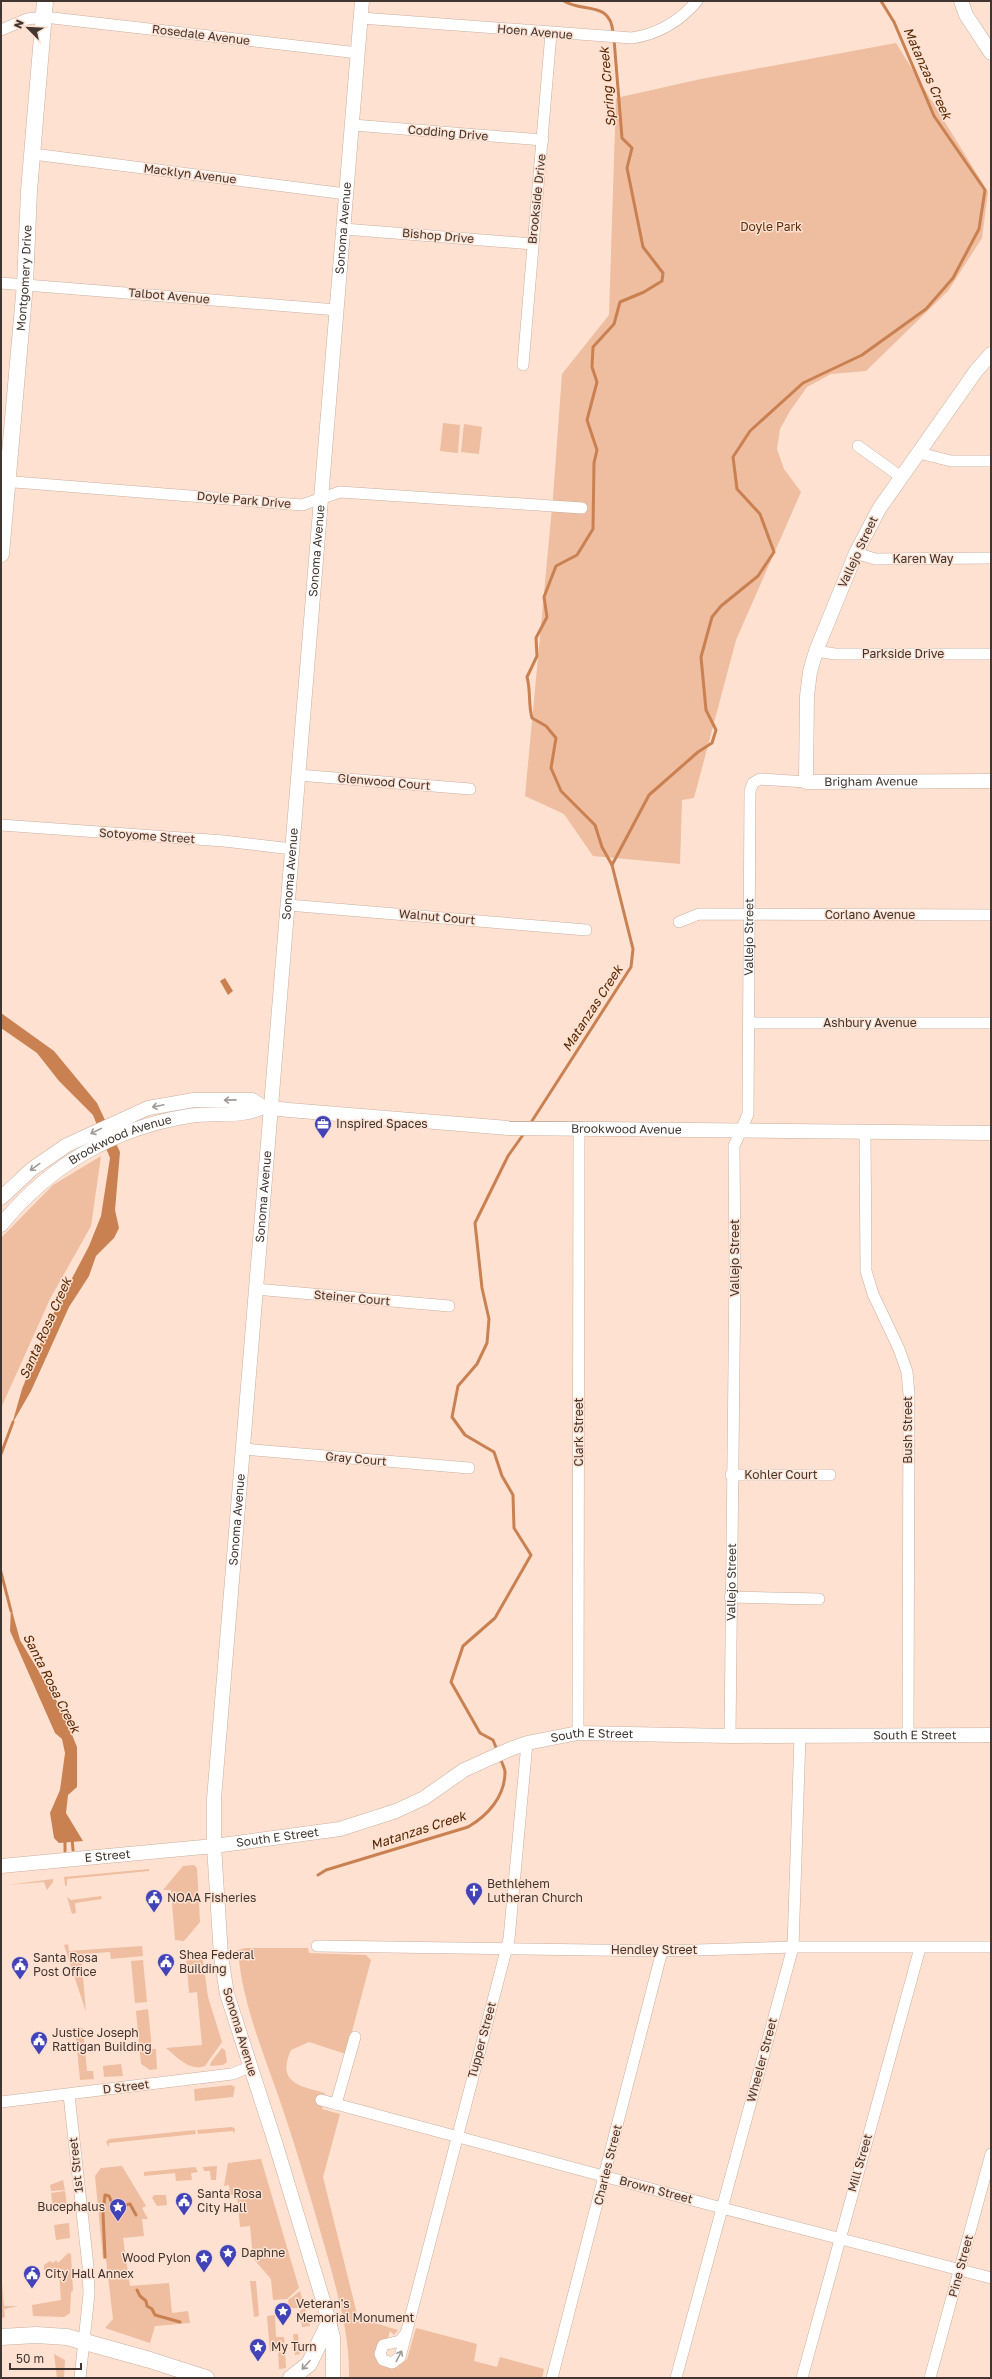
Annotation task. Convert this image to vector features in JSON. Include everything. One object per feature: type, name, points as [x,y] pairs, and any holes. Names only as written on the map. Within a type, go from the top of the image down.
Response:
[{"type":"main road","name":"Montgomery Drive","points":[[1,554],[4,481],[25,284],[33,154],[45,9]]},
{"type":"main road","points":[[291,2378],[309,2364],[329,2323]]},
{"type":"main road","points":[[1,2337],[54,2335],[83,2340],[206,2378]]},
{"type":"street","name":"Sonoma Avenue","points":[[334,2378],[334,2348],[329,2323],[275,2142],[227,1994],[221,1956],[214,1846],[214,1799],[243,1449],[267,1107],[288,905],[320,499],[353,125],[362,1]]},
{"type":"street","name":"Hoen Avenue","points":[[361,18],[624,39],[657,32],[684,14],[697,1]]},
{"type":"street","points":[[961,1],[966,15],[989,44]]},
{"type":"street","name":"Rosedale Avenue","points":[[1,30],[27,19],[45,9],[358,54]]},
{"type":"street","name":"Brookside Drive","points":[[523,366],[551,33]]},
{"type":"street","name":"Codding Drive","points":[[353,125],[543,140]]},
{"type":"street","name":"Macklyn Avenue","points":[[33,154],[346,194]]},
{"type":"street","name":"Bishop Drive","points":[[344,229],[533,244]]},
{"type":"street","name":"Talbot Avenue","points":[[1,282],[337,310]]},
{"type":"street","name":"Vallejo Street","points":[[806,782],[807,696],[816,651],[856,553],[879,509],[976,371],[991,354]]},
{"type":"street","points":[[858,446],[901,477]]},
{"type":"street","points":[[919,453],[951,461],[991,461]]},
{"type":"street","name":"Doyle Park Drive","points":[[4,481],[302,505],[340,492],[582,508]]},
{"type":"street","name":"Karen Way","points":[[856,553],[875,559],[991,558]]},
{"type":"street","name":"Parkside Drive","points":[[816,651],[835,654],[991,654]]},
{"type":"street","name":"Glenwood Court","points":[[298,775],[470,789]]},
{"type":"street","name":"Brigham Avenue","points":[[753,783],[760,779],[806,782],[991,781]]},
{"type":"street","name":"Vallejo Street","points":[[730,1736],[731,1475],[735,1271],[734,1146],[748,1114],[750,1023],[750,791],[753,783]]},
{"type":"street","name":"Sotoyome Street","points":[[1,825],[224,841],[292,849]]},
{"type":"street","name":"Walnut Court","points":[[288,905],[586,930]]},
{"type":"street","name":"Corlano Avenue","points":[[678,922],[699,914],[991,915]]},
{"type":"street","name":"Ashbury Avenue","points":[[750,1023],[991,1023]]},
{"type":"street","name":"Brookwood Avenue","points":[[1,1198],[32,1169],[67,1145],[148,1108],[194,1100],[252,1100],[267,1107],[508,1128],[578,1130],[741,1130],[865,1133],[991,1133]]},
{"type":"street","name":"Brookwood Avenue","points":[[1,1225],[15,1208],[43,1180],[69,1160],[129,1132],[162,1121],[194,1116],[251,1113],[267,1107]]},
{"type":"street","name":"Clark Street","points":[[578,1130],[578,1734]]},
{"type":"street","name":"Bush Street","points":[[865,1133],[866,1271],[872,1294],[899,1349],[907,1372],[909,1394],[908,1735]]},
{"type":"street","name":"Steiner Court","points":[[255,1289],[449,1306]]},
{"type":"street","name":"Gray Court","points":[[243,1449],[469,1468]]},
{"type":"street","name":"Kohler Court","points":[[731,1475],[830,1474]]},
{"type":"street","points":[[730,1597],[819,1599]]},
{"type":"street","name":"South E Street","points":[[214,1846],[340,1829],[396,1812],[424,1798],[464,1770],[484,1760],[527,1742],[578,1734],[730,1736],[991,1735]]},
{"type":"street","name":"Wheeler Street","points":[[676,2378],[793,1947],[800,1736]]},
{"type":"street","name":"Tupper Street","points":[[406,2333],[506,1948],[527,1742]]},
{"type":"street","name":"E Street","points":[[1,1866],[214,1846]]},
{"type":"street","name":"Hendley Street","points":[[316,1946],[662,1951],[793,1947],[991,1947]]},
{"type":"street","name":"Mill Street","points":[[802,2378],[920,1948]]},
{"type":"street","name":"Charles Street","points":[[552,2378],[662,1951]]},
{"type":"street","points":[[336,2104],[355,2037]]},
{"type":"street","name":"D Street","points":[[1,2102],[69,2095],[232,2074],[250,2068]]},
{"type":"street","name":"1st Street","points":[[69,2095],[88,2266],[89,2294],[80,2378]]},
{"type":"street","name":"Brown Street","points":[[321,2100],[722,2208],[991,2278]]},
{"type":"street","name":"Pine Street","points":[[930,2378],[991,2154]]},
{"type":"green space","name":"Doyle Park","points":[[896,43],[988,192],[982,238],[948,291],[866,371],[831,374],[807,387],[790,411],[780,429],[777,449],[784,469],[801,492],[736,640],[694,798],[682,800],[680,864],[593,856],[564,814],[525,796],[553,497],[562,374],[609,315],[616,98],[701,79]]},
{"type":"green space","points":[[443,423],[460,425],[458,453],[440,451]]},
{"type":"green space","points":[[464,424],[482,427],[479,454],[461,452]]},
{"type":"green space","points":[[101,1156],[91,1226],[50,1299],[1,1408],[1,1238],[53,1185]]},
{"type":"green space","points":[[194,1865],[197,1868],[200,1922],[184,1941],[175,1940],[171,1890],[163,1890],[183,1866]]},
{"type":"green space","points":[[149,1869],[149,1871],[67,1879],[67,1886],[65,1885],[64,1877]]},
{"type":"green space","points":[[53,1879],[53,1882],[47,1890],[44,1882],[8,1885]]},
{"type":"green space","points":[[101,1896],[102,1899],[75,1903],[76,1913],[72,1914],[67,1897],[71,1900]]},
{"type":"green space","points":[[68,1944],[69,1951],[142,1946],[143,1956],[111,1959],[110,1952],[81,1954],[86,2012],[64,1945]]},
{"type":"green space","points":[[245,1948],[308,1948],[309,1953],[366,1955],[371,1960],[346,2054],[309,2042],[291,2050],[287,2061],[286,2070],[293,2081],[299,2085],[325,2093],[322,2109],[340,2114],[323,2177],[358,2318],[398,2330],[394,2335],[390,2331],[388,2338],[381,2341],[375,2354],[377,2361],[390,2368],[397,2367],[407,2359],[416,2328],[477,2344],[474,2361],[497,2367],[500,2357],[544,2369],[542,2378],[349,2378],[346,2335],[341,2307],[330,2265],[286,2119],[248,2007],[240,1969],[238,1950]]},
{"type":"green space","points":[[202,1953],[208,1997],[222,2042],[205,2066],[194,2067],[184,2063],[166,2048],[202,2045],[197,1992],[189,1993],[186,1955]]},
{"type":"green space","points":[[143,1960],[147,2002],[135,2003],[131,1961]]},
{"type":"green space","points":[[148,2009],[152,2049],[156,2049],[157,2069],[150,2070],[141,2064],[136,2011]]},
{"type":"green space","points":[[75,2028],[83,2028],[87,2071],[93,2071],[94,2079],[80,2080]]},
{"type":"green space","points":[[222,2048],[225,2050],[227,2062],[223,2065],[210,2066],[211,2062]]},
{"type":"green space","points":[[121,2064],[123,2076],[104,2077],[103,2066]]},
{"type":"green space","points":[[231,2085],[235,2087],[233,2097],[195,2101],[194,2089]]},
{"type":"green space","points":[[232,2127],[235,2129],[234,2134],[233,2131],[198,2134],[197,2130]]},
{"type":"green space","points":[[195,2130],[196,2134],[109,2143],[109,2147],[106,2142],[109,2139]]},
{"type":"green space","points":[[261,2159],[299,2288],[287,2299],[273,2300],[271,2279],[253,2258],[250,2226],[240,2227],[237,2194],[230,2195],[229,2185],[224,2186],[228,2163]]},
{"type":"green space","points":[[122,2166],[146,2206],[142,2208],[148,2219],[142,2219],[144,2236],[123,2238],[130,2286],[169,2283],[172,2313],[188,2311],[190,2323],[155,2326],[150,2343],[105,2328],[113,2319],[106,2259],[103,2259],[95,2176],[101,2168]]},
{"type":"green space","points":[[217,2166],[216,2180],[211,2180],[210,2171],[204,2171],[203,2167]]},
{"type":"green space","points":[[195,2167],[198,2172],[191,2173],[192,2180],[176,2181],[175,2173],[144,2176],[144,2172]]},
{"type":"green space","points":[[63,2180],[65,2190],[51,2191],[50,2185]]},
{"type":"green space","points":[[65,2191],[67,2206],[53,2207],[51,2193]]},
{"type":"green space","points":[[154,2195],[166,2195],[167,2205],[157,2206],[152,2198]]},
{"type":"green space","points":[[69,2223],[70,2238],[56,2240],[54,2225]]},
{"type":"green space","points":[[68,2253],[71,2254],[73,2291],[71,2292],[70,2313],[64,2317],[33,2316],[32,2305],[61,2300],[59,2272],[52,2269],[44,2270],[44,2265],[50,2261],[53,2263],[56,2260],[58,2263]]},
{"type":"green space","points":[[1,2273],[4,2306],[18,2306],[4,2309],[5,2317],[2,2318]]},
{"type":"green space","points":[[250,2281],[256,2281],[259,2316],[254,2317]]},
{"type":"green space","points":[[300,2291],[304,2305],[300,2308],[289,2308],[288,2300]]},
{"type":"green space","points":[[305,2308],[310,2326],[302,2327],[300,2311]]},
{"type":"green space","points":[[275,2315],[276,2337],[284,2337],[286,2368],[279,2369],[278,2351],[270,2352],[267,2316]]},
{"type":"green space","points":[[293,2334],[298,2334],[300,2354],[295,2355]]},
{"type":"green space","points":[[54,2354],[65,2360],[64,2378],[57,2378]]},
{"type":"shaded area","points":[[225,978],[233,991],[228,995],[220,981]]},
{"type":"shaded area","points":[[1,1013],[54,1051],[97,1103],[120,1152],[115,1210],[119,1228],[114,1238],[96,1256],[89,1276],[69,1307],[31,1391],[12,1424],[22,1389],[48,1324],[89,1246],[101,1216],[110,1158],[93,1115],[59,1081],[37,1053],[1,1028]]},
{"type":"shaded area","points":[[11,1607],[20,1640],[62,1710],[77,1747],[77,1787],[68,1795],[66,1813],[83,1841],[59,1843],[54,1838],[50,1813],[60,1790],[65,1753],[62,1739],[55,1733],[10,1631]]},
{"type":"waterway","name":"Spring Creek","points":[[564,1],[601,12],[607,16],[611,23],[613,33]]},
{"type":"waterway","name":"Matanzas Creek","points":[[530,1124],[631,967],[633,949],[612,865],[649,795],[698,752],[712,743],[716,730],[706,710],[701,657],[712,617],[721,606],[758,576],[774,552],[760,514],[737,489],[733,457],[750,431],[803,383],[862,355],[926,309],[953,278],[979,229],[985,190],[934,116],[894,22],[881,1]]},
{"type":"waterway","name":"Spring Creek","points":[[612,865],[602,847],[595,825],[561,791],[551,768],[556,738],[546,726],[532,718],[527,677],[537,656],[536,638],[547,617],[544,597],[556,566],[577,555],[593,529],[594,463],[597,450],[587,420],[597,382],[592,367],[593,347],[614,324],[620,302],[644,292],[662,281],[663,273],[643,247],[627,168],[632,148],[622,138],[614,39]]},
{"type":"waterway","name":"Matanzas Creek","points":[[497,1750],[493,1740],[480,1733],[451,1682],[463,1646],[495,1618],[531,1555],[514,1528],[513,1495],[502,1476],[494,1452],[465,1435],[452,1417],[458,1386],[477,1364],[487,1343],[489,1319],[482,1288],[475,1223],[508,1156],[525,1132]]},
{"type":"waterway","name":"Santa Rosa Creek","points":[[1,1454],[13,1422]]},
{"type":"waterway","name":"Santa Rosa Creek","points":[[1,1572],[11,1611]]},
{"type":"waterway","name":"Matanzas Creek","points":[[318,1875],[326,1870],[468,1827],[475,1823],[494,1805],[502,1790],[505,1772],[500,1757]]},
{"type":"waterway","name":"Santa Rosa Creek","points":[[72,1838],[73,1850]]},
{"type":"waterway","name":"Santa Rosa Creek","points":[[65,1840],[65,1851]]},
{"type":"waterway","points":[[105,2257],[103,2213],[105,2195],[109,2196],[114,2208],[119,2207]]},
{"type":"waterway","points":[[121,2206],[130,2204],[136,2215]]},
{"type":"waterway","points":[[137,2290],[140,2296],[146,2301],[147,2306],[152,2309],[155,2315],[180,2322]]},
{"type":"place","name":"Inspired Spaces","points":[[323,1139]]},
{"type":"place","name":"Bethlehem Lutheran Church","points":[[474,1906]]},
{"type":"place","name":"NOAA Fisheries","points":[[154,1913]]},
{"type":"place","name":"Shea Federal Building","points":[[166,1977]]},
{"type":"place","name":"Santa Rosa Post Office","points":[[20,1980]]},
{"type":"place","name":"Justice Joseph Rattigan Building","points":[[39,2055]]},
{"type":"place","name":"Santa Rosa City Hall","points":[[184,2216]]},
{"type":"place","name":"Bucephalus","points":[[118,2222]]},
{"type":"place","name":"Daphne","points":[[228,2268]]},
{"type":"place","name":"Wood Pylon","points":[[204,2273]]},
{"type":"place","name":"City Hall Annex","points":[[32,2289]]},
{"type":"place","name":"Veteran's Memorial Monument","points":[[283,2326]]},
{"type":"place","name":"My Turn","points":[[258,2362]]}]
